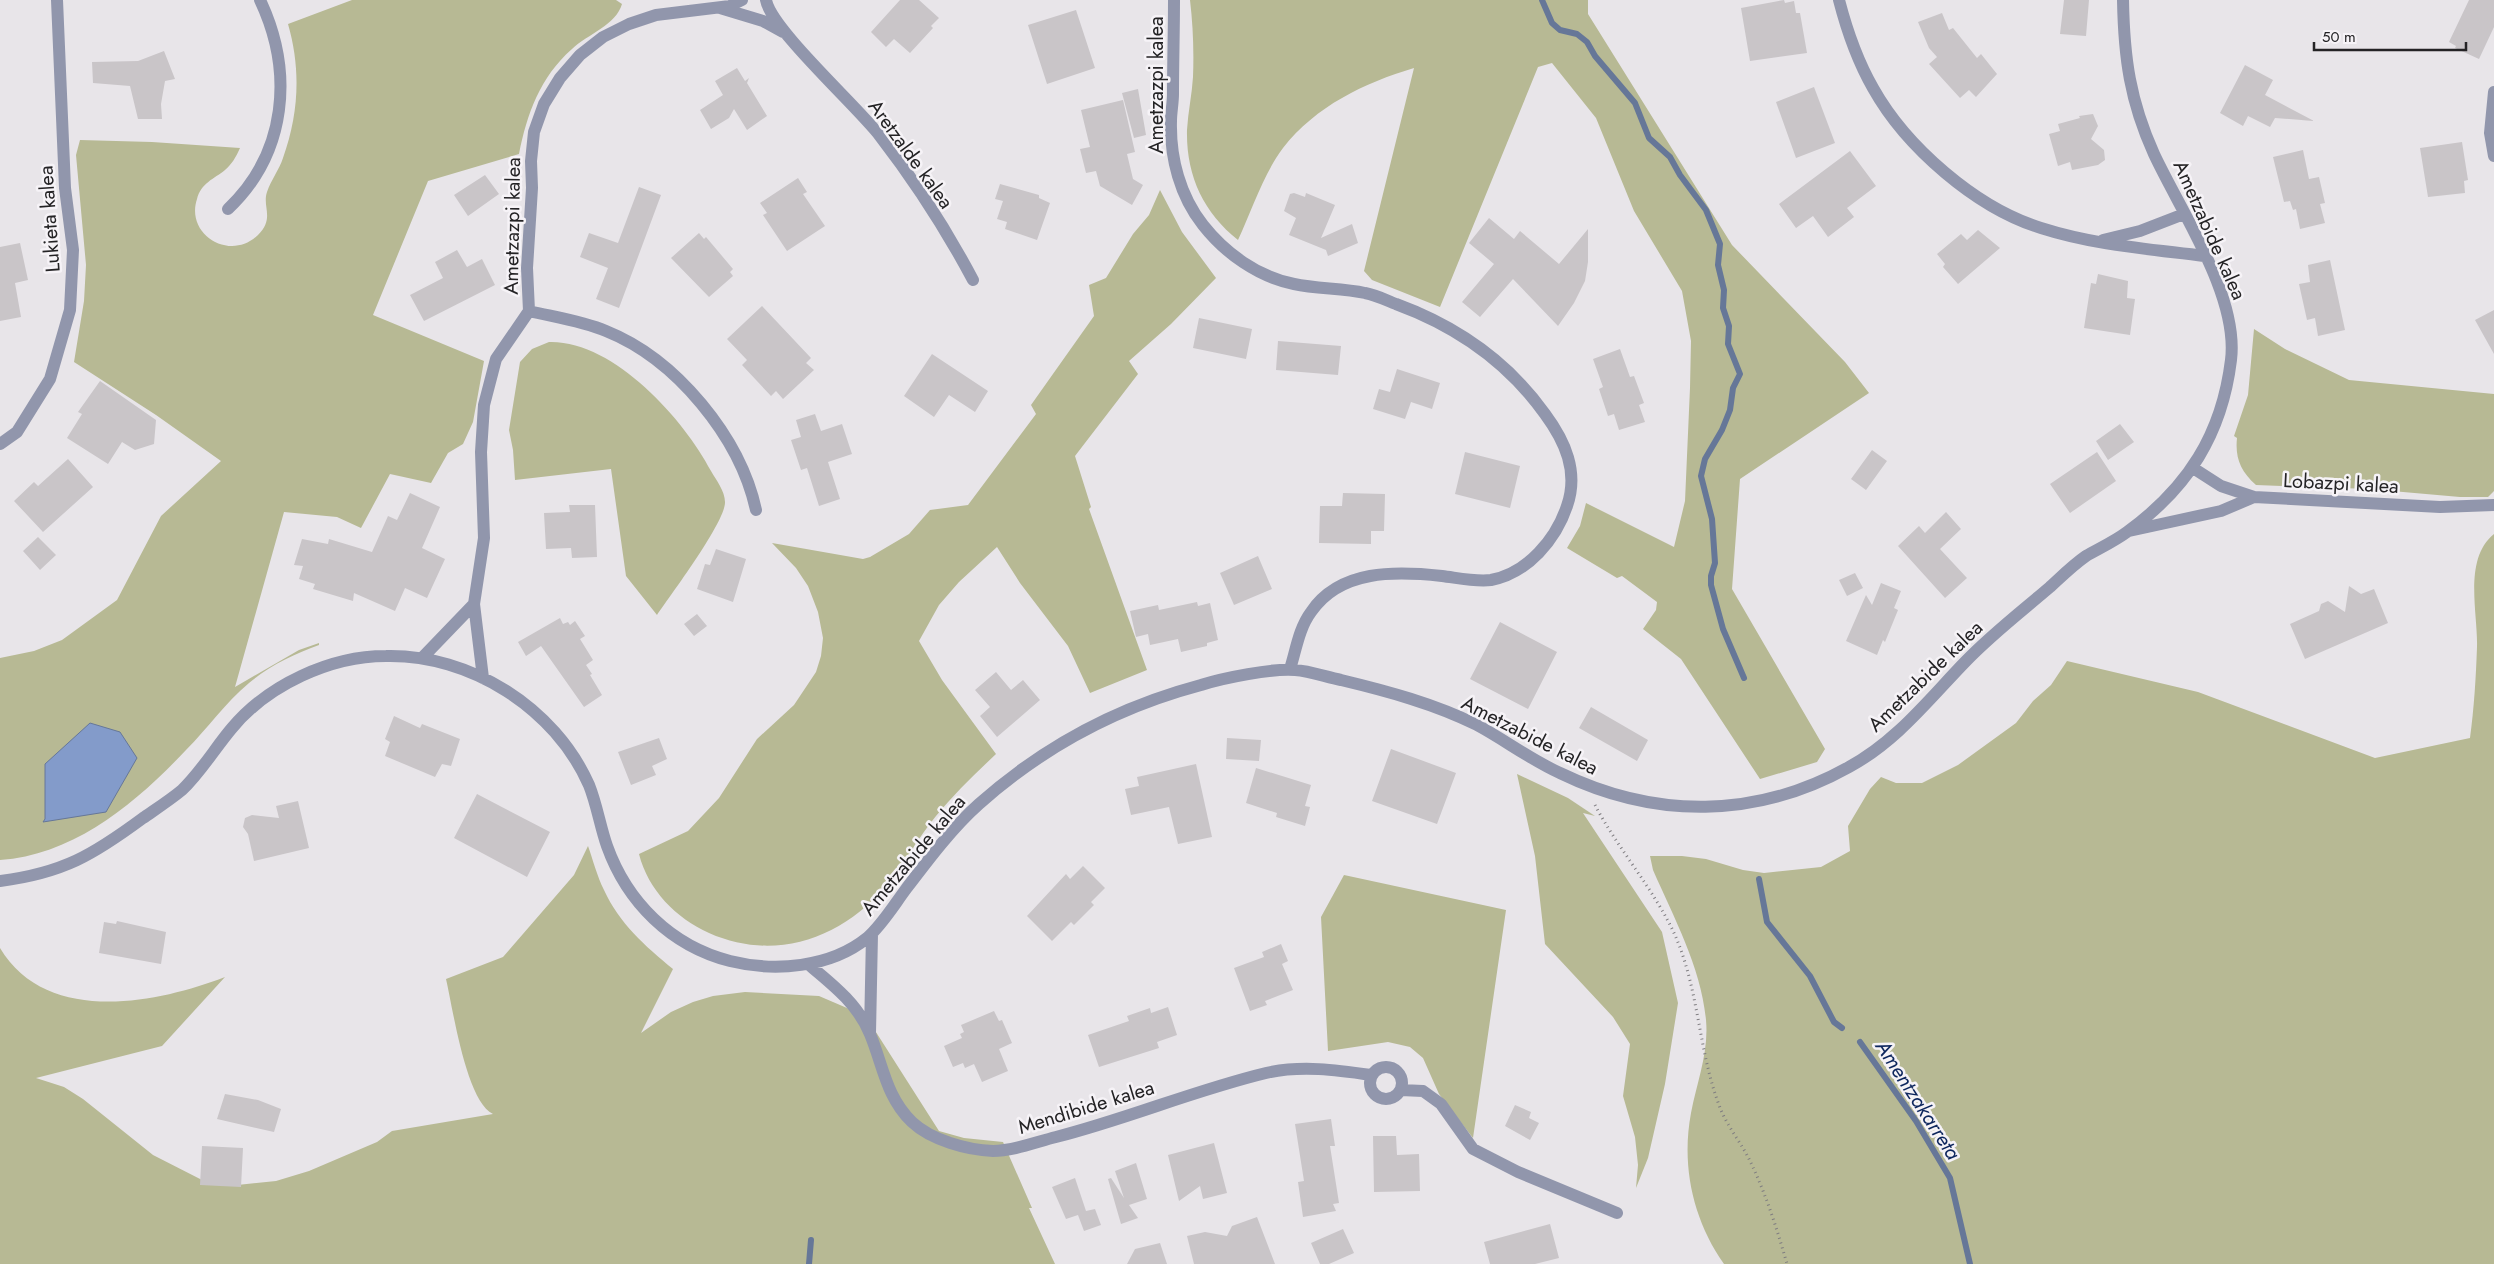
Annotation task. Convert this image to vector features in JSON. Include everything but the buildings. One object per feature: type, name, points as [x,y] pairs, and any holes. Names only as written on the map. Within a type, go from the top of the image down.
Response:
[{"type":"street","name":"Lukieta kalea","points":[[0,444],[17,432],[50,379],[70,310],[73,250],[65,188],[57,0]]},
{"type":"street","points":[[228,209],[244,195],[269,149],[278,121],[282,86],[280,56],[271,23],[260,0]]},
{"type":"street","name":"Ametzazpi kalea","points":[[483,678],[474,604],[484,538],[481,452],[484,405],[496,359],[529,311],[528,268],[534,132],[544,104],[560,78],[580,55],[603,37],[629,24],[656,15],[730,6],[742,0]]},
{"type":"street","name":"Aretzalde kalea","points":[[766,0],[772,15],[880,135],[954,246],[973,280]]},
{"type":"street","name":"Ametzazpi kalea","points":[[1174,0],[1172,147],[1177,174],[1187,200],[1202,224],[1220,245],[1242,262],[1266,274],[1292,284],[1367,294],[1430,316],[1487,352],[1539,405],[1561,435],[1571,467],[1570,495],[1562,521],[1553,537],[1526,564],[1492,580],[1406,574],[1377,574],[1346,583],[1333,590],[1311,611],[1304,623],[1290,669]]},
{"type":"street","points":[[1839,0],[1849,38],[1873,89],[1905,134],[1944,173],[1989,204],[2039,228],[2093,242],[2204,256]]},
{"type":"street","name":"Ametzabide kalea","points":[[808,964],[856,946],[872,934],[918,874],[973,808],[1042,753],[1120,711],[1205,683],[1290,669],[1388,691],[1472,723],[1551,769],[1602,792],[1653,804],[1706,808],[1758,802],[1809,788],[1856,764],[1898,733],[1979,648],[2080,560],[2127,532],[2173,493],[2203,452],[2215,423],[2233,353],[2226,301],[2152,149],[2133,99],[2124,50],[2123,0]]},
{"type":"street","name":"Aretzalde kalea","points":[[717,7],[763,22],[790,36]]},
{"type":"street","points":[[2494,92],[2490,133],[2494,156]]},
{"type":"street","points":[[2093,242],[2140,231],[2184,214]]},
{"type":"street","points":[[529,311],[605,331],[634,344],[665,367],[713,419],[741,465],[752,490],[756,510]]},
{"type":"street","name":"Lobazpi kalea","points":[[2193,468],[2221,486],[2254,497],[2440,507],[2494,506]]},
{"type":"street","points":[[2127,532],[2221,511],[2254,497]]},
{"type":"street","points":[[423,657],[474,604]]},
{"type":"street","points":[[0,881],[32,877],[66,867],[101,849],[186,787],[239,719],[270,694],[302,676],[339,662],[377,655],[423,657],[483,678],[529,706],[556,733],[575,759],[591,791],[614,865],[630,892],[649,915],[673,936],[701,951],[727,960],[759,966],[808,964],[848,999],[870,1033]]},
{"type":"street","points":[[870,1033],[872,934]]},
{"type":"street","name":"Mendibide kalea","points":[[870,1033],[890,1094],[912,1122],[934,1136],[962,1147],[994,1151],[1093,1128],[1198,1092],[1268,1073],[1322,1068],[1372,1075],[1375,1070],[1385,1066],[1396,1069],[1403,1078],[1401,1090]]},
{"type":"street","points":[[1372,1075],[1370,1085],[1379,1097],[1389,1099],[1401,1090],[1423,1091],[1441,1104],[1473,1149],[1518,1172],[1617,1213]]},
{"type":"path","points":[[1584,784],[1609,832],[1641,878],[1674,934],[1692,987],[1706,1068],[1719,1107],[1750,1161],[1777,1226],[1787,1264]]},
{"type":"green space","points":[[352,0],[616,0],[622,4],[619,11],[608,24],[572,49],[551,72],[536,97],[526,125],[519,154],[428,181],[373,315],[484,361],[473,422],[463,444],[448,453],[431,483],[390,474],[361,528],[337,517],[284,512],[235,687],[299,650],[319,643],[319,645],[282,661],[249,683],[167,769],[147,788],[103,823],[79,837],[54,848],[28,856],[0,860],[0,658],[34,651],[62,640],[117,600],[161,516],[221,461],[156,415],[74,362],[84,301],[86,265],[76,155],[80,140],[152,142],[240,148],[234,160],[227,168],[208,182],[202,189],[197,199],[195,212],[198,224],[213,241],[235,246],[247,243],[258,235],[266,223],[267,192],[283,158],[295,108],[295,58],[288,24]]},
{"type":"green space","points":[[1190,0],[1588,0],[1588,14],[1732,245],[1845,362],[1869,393],[1740,479],[1732,589],[1825,749],[1817,762],[1760,779],[1681,659],[1643,629],[1656,610],[1657,602],[1622,576],[1617,578],[1567,548],[1580,526],[1586,503],[1674,547],[1685,501],[1691,341],[1682,291],[1634,211],[1596,118],[1552,63],[1538,67],[1440,307],[1372,280],[1364,271],[1414,68],[1377,81],[1342,98],[1310,120],[1296,133],[1283,148],[1270,169],[1238,240],[1206,205],[1193,177],[1190,162],[1187,130],[1192,83],[1193,28]]},
{"type":"green space","points":[[1160,190],[1182,232],[1216,278],[1171,324],[1129,361],[1138,374],[1075,456],[1091,507],[1089,509],[1147,670],[1090,693],[1068,646],[1020,583],[997,547],[959,582],[939,605],[919,641],[942,680],[996,754],[957,792],[936,816],[885,887],[848,920],[827,932],[805,940],[782,945],[758,945],[733,941],[697,927],[675,911],[656,891],[643,867],[639,854],[688,831],[719,798],[757,739],[794,705],[816,672],[821,656],[823,638],[818,612],[808,586],[796,568],[772,543],[863,559],[870,557],[909,534],[930,510],[968,505],[1036,414],[1031,405],[1094,316],[1089,285],[1106,278],[1133,234],[1149,215]]},
{"type":"green space","points":[[2254,329],[2285,349],[2349,380],[2494,394],[2494,491],[2488,497],[2460,497],[2369,489],[2256,485],[2242,469],[2238,458],[2237,438],[2234,436],[2248,395]]},
{"type":"green space","points":[[549,342],[573,345],[598,354],[621,368],[644,386],[665,407],[699,450],[724,494],[723,512],[717,525],[657,615],[626,576],[611,469],[515,480],[513,450],[509,430],[520,362],[532,349]]},
{"type":"green space","points":[[2494,534],[2494,1264],[1724,1264],[1713,1247],[1697,1211],[1689,1172],[1688,1133],[1706,1044],[1706,1020],[1703,1000],[1693,962],[1653,870],[1650,856],[1682,856],[1706,859],[1743,870],[1764,873],[1821,867],[1850,851],[1848,826],[1870,789],[1881,777],[1896,783],[1922,783],[1958,765],[2016,723],[2033,701],[2051,685],[2067,661],[2198,692],[2375,758],[2470,738],[2475,693],[2477,647],[2475,572],[2478,557],[2484,545]]},
{"type":"green space","points":[[1517,774],[1568,798],[1595,816],[1583,813],[1662,932],[1678,1003],[1665,1084],[1648,1158],[1636,1188],[1638,1165],[1635,1137],[1623,1096],[1630,1044],[1613,1017],[1545,944],[1535,856]]},
{"type":"green space","points":[[588,846],[597,874],[617,913],[643,943],[673,969],[641,1033],[671,1012],[693,1002],[713,996],[745,992],[819,996],[847,1008],[874,1029],[939,1131],[964,1138],[1003,1142],[1032,1208],[1029,1208],[1055,1264],[0,1264],[0,948],[20,972],[45,989],[73,998],[104,1002],[167,995],[225,977],[162,1046],[36,1078],[64,1087],[83,1099],[153,1155],[204,1181],[228,1186],[276,1181],[309,1171],[377,1142],[392,1131],[493,1114],[484,1106],[475,1092],[468,1073],[446,979],[503,957],[574,875]]},
{"type":"green space","points":[[1344,875],[1506,910],[1473,1138],[1439,1094],[1423,1058],[1410,1047],[1388,1042],[1328,1051],[1321,917]]},
{"type":"water","points":[[90,723],[120,732],[137,758],[106,812],[43,822],[45,819],[45,764]]},
{"type":"waterway","name":"Amentzakarreta","points":[[1542,0],[1552,23],[1560,30],[1577,34],[1587,42],[1595,56],[1635,103],[1649,138],[1670,157],[1680,175],[1706,210],[1720,244],[1718,265],[1724,290],[1723,308],[1729,326],[1728,344],[1740,374],[1733,388],[1730,410],[1722,430],[1705,459],[1701,476],[1712,519],[1715,563],[1711,576],[1711,585],[1723,629],[1744,678]]},
{"type":"waterway","name":"Amentzakarreta","points":[[1759,879],[1767,922],[1810,976],[1834,1022],[1842,1028]]},
{"type":"waterway","name":"Amentzakarreta","points":[[1860,1042],[1916,1121],[1950,1178],[1970,1264]]},
{"type":"waterway","points":[[809,1264],[811,1240]]}]
